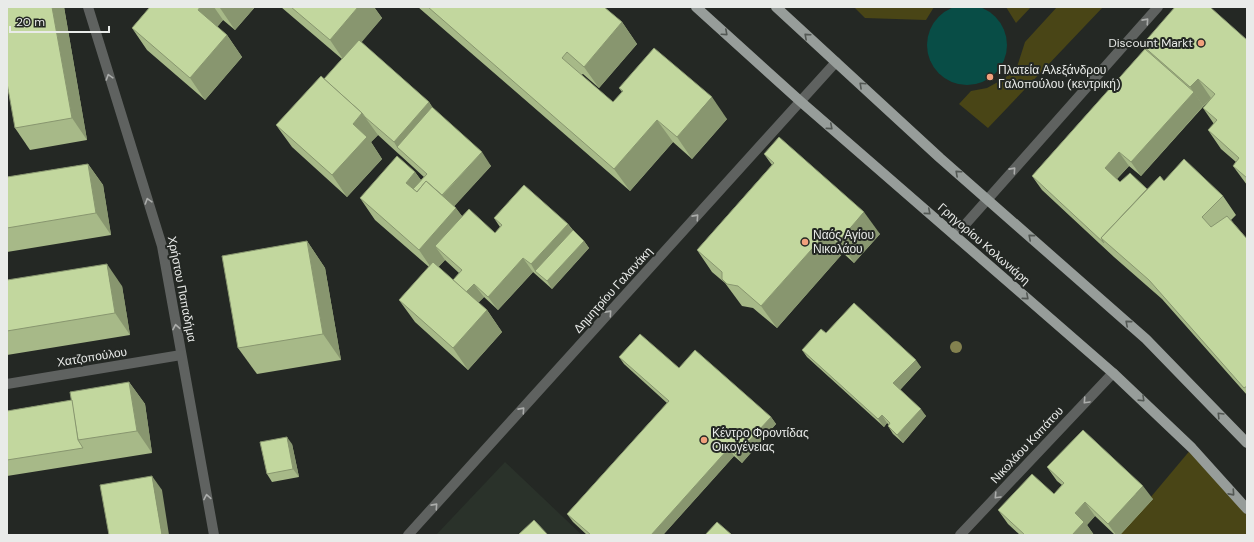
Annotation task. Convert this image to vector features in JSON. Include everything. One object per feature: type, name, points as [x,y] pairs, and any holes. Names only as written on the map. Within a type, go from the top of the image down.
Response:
[{"type":"main road","name":"Γρηγορίου Κολωνιάρη","points":[[696,7],[800,101],[1113,373],[1192,448],[1247,510]]},
{"type":"main road","points":[[776,7],[987,199],[1146,339],[1247,443]]},
{"type":"street","name":"Χρήστου Παπαδήμα","points":[[88,7],[162,246],[214,535]]},
{"type":"street","points":[[955,236],[1158,7]]},
{"type":"street","name":"Δημητρίου Γαλανάκη","points":[[408,535],[836,62]]},
{"type":"street","name":"Χατζοπούλου","points":[[7,384],[181,355]]},
{"type":"street","name":"Νικολάου Καπάτου","points":[[960,535],[1113,373]]},
{"type":"shaded area","points":[[854,7],[934,7],[926,20],[865,18]]},
{"type":"shaded area","points":[[1006,7],[1031,7],[1016,23]]},
{"type":"shaded area","points":[[1057,7],[1103,7],[988,128],[959,104],[971,91],[987,88],[1005,78],[1017,67],[1025,42]]},
{"type":"shaded area","points":[[1192,448],[1247,509],[1247,535],[1119,535]]},
{"type":"shaded area","points":[[505,462],[582,535],[436,535]]},
{"type":"water","points":[[967,5],[982,8],[995,17],[1004,30],[1007,45],[1004,60],[995,73],[982,82],[967,85],[952,82],[939,73],[930,60],[927,45],[930,30],[939,17],[952,8]]},
{"type":"building","points":[[7,7],[52,7],[72,118],[15,128],[7,83]]},
{"type":"building","points":[[150,7],[200,7],[198,10],[227,35],[190,78],[132,28]]},
{"type":"building","points":[[291,7],[358,7],[330,40]]},
{"type":"building","points":[[428,7],[604,7],[622,22],[584,67],[567,52],[562,58],[613,102],[623,91],[619,88],[654,48],[712,97],[677,137],[657,120],[614,169]]},
{"type":"building","points":[[1175,7],[1210,7],[1247,40],[1247,178],[1233,166],[1239,158],[1208,130],[1217,120],[1203,108],[1215,94],[1198,79],[1190,87],[1142,45]]},
{"type":"building","points":[[359,40],[429,102],[394,142],[324,79]]},
{"type":"building","points":[[1145,49],[1194,92],[1131,162],[1119,152],[1105,168],[1120,182],[1130,173],[1147,189],[1101,238],[1104,243],[1032,176]]},
{"type":"building","points":[[321,76],[362,113],[353,124],[367,137],[332,175],[276,125]]},
{"type":"building","points":[[432,107],[482,152],[442,195],[426,181],[417,192],[413,189],[427,174],[397,147]]},
{"type":"building","name":"Ναός Αγίου Νικολάου","points":[[779,137],[864,212],[839,241],[828,231],[761,306],[738,286],[727,284],[722,279],[722,272],[697,250],[774,163],[764,154]]},
{"type":"building","points":[[397,156],[415,172],[406,183],[417,192],[426,181],[456,208],[419,250],[360,198]]},
{"type":"building","points":[[1184,159],[1223,196],[1202,217],[1211,227],[1227,216],[1247,239],[1247,386],[1244,388],[1149,280],[1101,238],[1160,176],[1164,181]]},
{"type":"building","points":[[88,164],[96,213],[7,228],[7,177]]},
{"type":"building","points":[[524,185],[568,224],[531,264],[523,258],[488,297],[474,284],[466,292],[453,280],[462,270],[435,246],[469,209],[495,233],[502,225],[494,218]]},
{"type":"building","points":[[573,230],[584,241],[547,281],[535,271]]},
{"type":"building","points":[[307,241],[323,334],[238,348],[222,256]]},
{"type":"building","points":[[433,262],[487,310],[453,348],[399,300]]},
{"type":"building","points":[[107,264],[115,313],[7,331],[7,280]]},
{"type":"building","points":[[854,303],[916,360],[893,383],[921,409],[897,435],[888,426],[890,423],[882,415],[878,419],[802,350],[821,329],[826,333]]},
{"type":"building","name":"Κέντρο Φροντίδας Οικογένειας","points":[[640,334],[679,368],[695,350],[771,417],[736,455],[729,448],[651,535],[591,535],[567,514],[669,401],[619,357]]},
{"type":"building","points":[[129,382],[137,431],[78,440],[70,392]]},
{"type":"building","points":[[72,400],[78,440],[83,448],[7,460],[7,411]]},
{"type":"building","points":[[1083,430],[1143,486],[1108,524],[1085,502],[1075,513],[1084,522],[1072,535],[1025,535],[998,510],[1032,474],[1054,494],[1064,483],[1047,467]]},
{"type":"building","points":[[287,437],[293,469],[267,474],[260,442]]},
{"type":"building","points":[[152,476],[162,535],[109,535],[100,485]]},
{"type":"building","points":[[534,520],[548,535],[518,535]]},
{"type":"building","points":[[717,522],[732,535],[705,535]]},
{"type":"place","name":"Discount Markt","points":[[1201,43]]},
{"type":"place","name":"Πλατεία Αλεξάνδρου Γαλοπούλου (κεντρική)","points":[[990,77]]},
{"type":"place","name":"Ναός Αγίου Νικολάου","points":[[805,242]]},
{"type":"place","name":"Κέντρο Φροντίδας Οικογένειας","points":[[704,440]]}]
